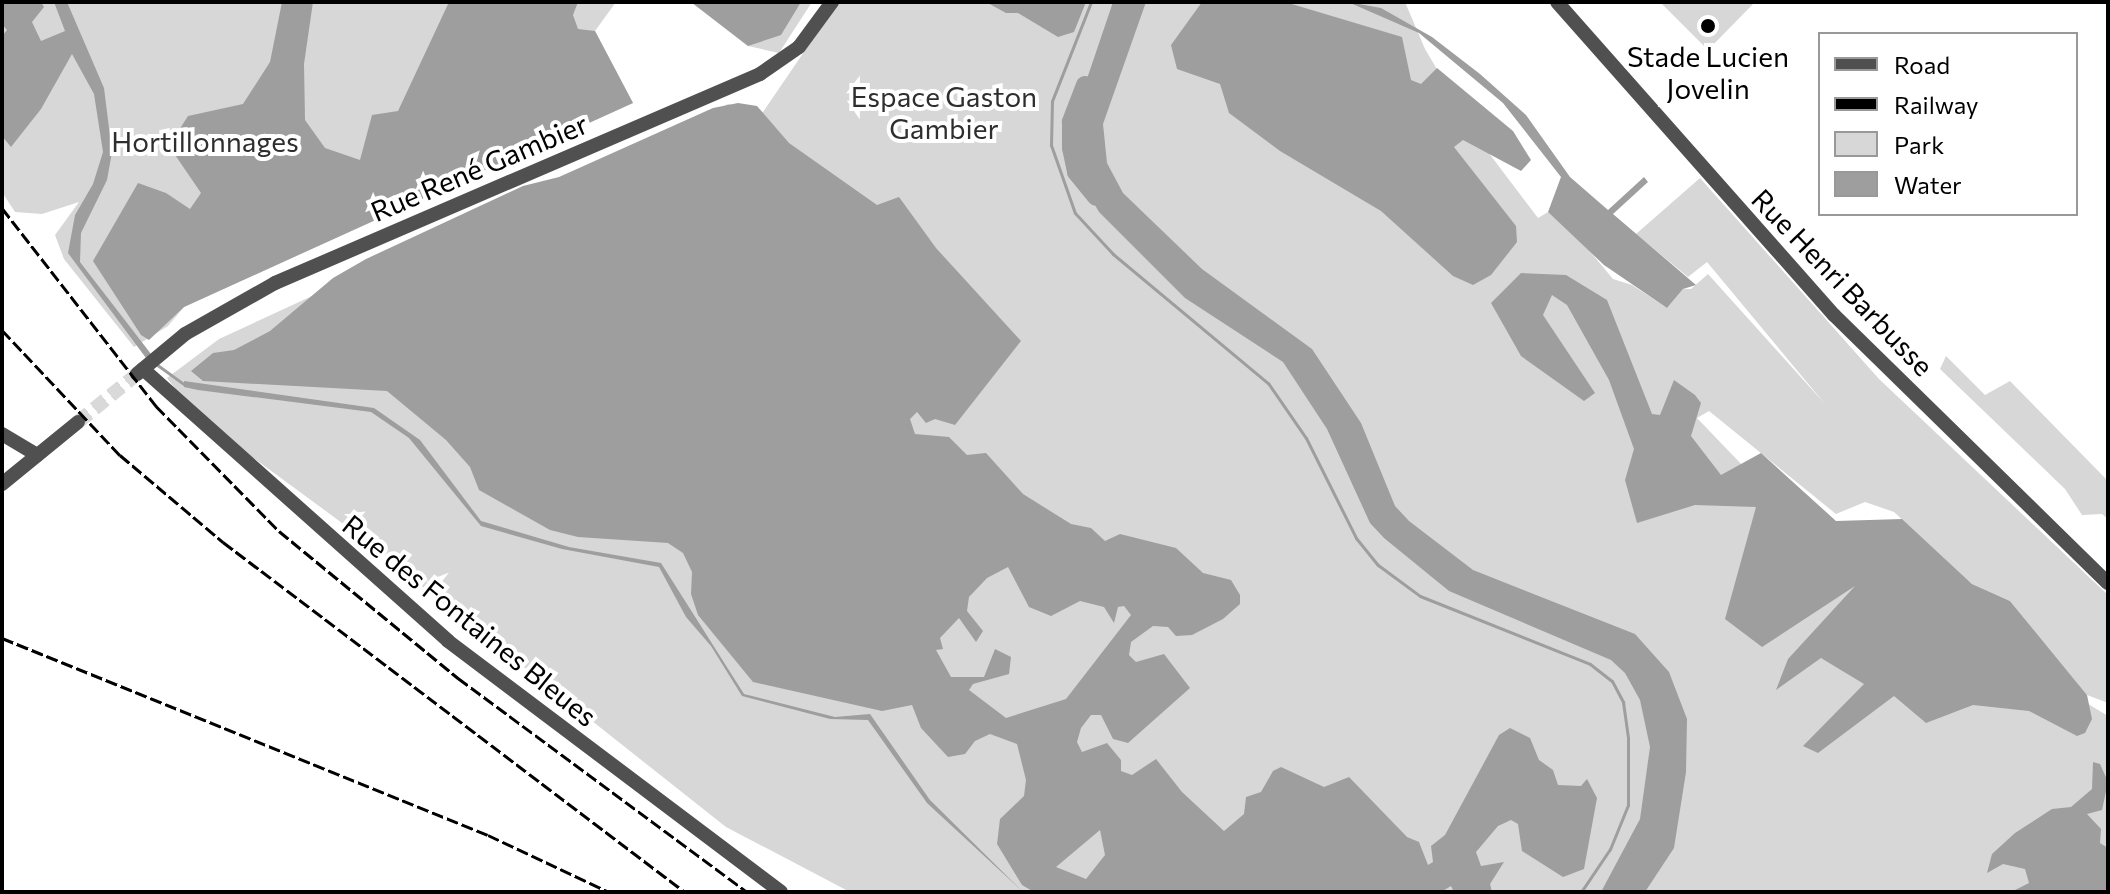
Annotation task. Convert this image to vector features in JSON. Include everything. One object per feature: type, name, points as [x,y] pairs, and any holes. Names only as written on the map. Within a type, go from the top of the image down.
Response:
[{"type":"street","name":"Rue René Gambier","points":[[140,372],[185,334],[275,283],[765,72],[807,39],[832,2]]},
{"type":"street","name":"Rue Henri Barbusse","points":[[1557,2],[1834,315],[2108,583]]},
{"type":"street","name":"Rue des Fontaines Bleues","points":[[140,372],[448,641],[781,892]]},
{"type":"street","points":[[2,484],[78,422]]},
{"type":"street","points":[[2,434],[37,455]]},
{"type":"green space","name":"Hortillonnages","points":[[2,2],[616,2],[595,31],[633,103],[184,307],[168,326],[134,347],[64,259],[55,235],[79,202],[42,214],[15,212],[2,192]]},
{"type":"green space","points":[[691,2],[812,2],[779,53],[748,46]]},
{"type":"green space","name":"Espace Gaston Gambier","points":[[838,2],[1405,2],[1425,49],[1479,140],[1538,218],[1548,212],[1583,243],[1613,279],[1632,285],[1667,308],[1683,289],[1691,289],[1708,274],[1825,404],[1707,262],[1688,277],[1636,234],[1700,178],[1879,379],[2108,595],[2108,703],[2087,695],[2010,601],[1972,584],[1894,512],[1865,502],[1836,514],[1709,411],[1697,418],[1767,491],[1921,602],[2108,716],[2108,892],[850,892],[726,827],[338,520],[195,415],[167,378],[219,339],[728,104],[763,112]]},
{"type":"green space","name":"Stade Lucien Jovelin","points":[[1660,2],[1755,2],[1708,50]]},
{"type":"green space","points":[[1946,356],[1985,395],[2010,381],[2108,481],[2108,519],[2102,514],[2082,515],[2065,489],[1940,369]]},
{"type":"water","points":[[2,2],[41,2],[44,7],[32,22],[41,41],[65,31],[54,2],[67,2],[104,88],[112,152],[107,180],[81,233],[80,262],[151,354],[146,358],[68,253],[75,215],[93,184],[103,152],[94,94],[72,54],[41,109],[11,147],[2,136],[2,36],[7,30],[2,24]]},
{"type":"water","points":[[282,2],[313,2],[304,64],[305,120],[325,148],[360,160],[372,115],[398,111],[449,2],[578,2],[573,15],[578,29],[595,31],[633,103],[184,307],[149,340],[141,335],[93,261],[138,183],[166,193],[190,209],[201,193],[169,146],[188,116],[243,104],[270,62]]},
{"type":"water","points":[[691,2],[801,2],[781,35],[748,46]]},
{"type":"water","points":[[986,2],[1086,2],[1074,32],[1058,37],[1018,13],[1006,13]]},
{"type":"water","points":[[1113,2],[1146,2],[1103,124],[1107,163],[1123,193],[1202,269],[1312,349],[1361,423],[1395,506],[1409,521],[1473,570],[1635,634],[1669,672],[1687,719],[1686,772],[1674,848],[1645,892],[1601,892],[1640,819],[1650,747],[1640,700],[1625,673],[1611,660],[1449,591],[1384,538],[1370,523],[1327,429],[1283,362],[1185,298],[1099,212],[1088,193],[1074,155],[1073,120]]},
{"type":"water","points":[[1202,2],[1285,2],[1402,37],[1411,80],[1421,84],[1437,68],[1513,131],[1531,160],[1521,171],[1463,140],[1454,147],[1516,226],[1517,242],[1491,275],[1473,285],[1453,276],[1381,211],[1280,151],[1229,113],[1220,84],[1177,69],[1171,45]]},
{"type":"water","points":[[1348,2],[1381,8],[1432,37],[1480,74],[1526,115],[1570,177],[1608,210],[1644,177],[1648,182],[1613,214],[1696,285],[1683,289],[1667,308],[1604,265],[1548,212],[1561,177],[1503,103],[1419,33]]},
{"type":"water","points":[[738,103],[757,106],[789,143],[877,205],[899,197],[936,248],[1021,341],[955,425],[935,419],[926,423],[917,412],[910,419],[915,434],[949,437],[967,455],[986,453],[1023,494],[1071,524],[1091,528],[1105,541],[1120,534],[1176,548],[1203,573],[1231,580],[1240,595],[1240,604],[1223,619],[1192,635],[1176,636],[1168,627],[1153,626],[1131,642],[1129,655],[1136,662],[1164,654],[1190,688],[1128,743],[1113,739],[1101,715],[1091,715],[1081,728],[1077,742],[1082,752],[1107,743],[1121,760],[1121,771],[1132,775],[1156,759],[1182,792],[1224,831],[1244,814],[1246,797],[1261,792],[1273,771],[1281,767],[1324,787],[1349,777],[1407,837],[1419,842],[1428,865],[1433,862],[1431,846],[1445,835],[1499,735],[1510,728],[1530,738],[1539,760],[1553,770],[1558,785],[1581,786],[1587,779],[1597,798],[1584,869],[1563,877],[1522,851],[1518,824],[1511,820],[1498,826],[1476,852],[1481,866],[1504,862],[1490,884],[1492,892],[1454,892],[1451,886],[1441,892],[1034,892],[1022,885],[997,844],[1000,819],[1024,796],[1026,780],[1017,744],[990,734],[975,741],[965,754],[948,757],[921,728],[912,705],[882,711],[753,682],[698,615],[691,594],[692,572],[683,553],[668,543],[578,537],[550,530],[479,490],[470,467],[446,440],[387,391],[203,381],[191,371],[213,353],[234,350],[270,331],[333,278],[366,259],[523,186],[559,177],[713,108]],"holes":[[[1008,567],[1029,607],[1051,616],[1080,601],[1104,607],[1114,623],[1118,607],[1124,606],[1131,615],[1066,699],[1006,718],[969,690],[973,684],[1009,674],[1011,657],[995,649],[984,677],[951,677],[936,650],[943,649],[940,638],[959,618],[976,642],[983,631],[967,611],[969,597],[987,578]],[[1100,830],[1105,855],[1086,879],[1056,867]]]},
{"type":"water","points":[[1521,273],[1566,275],[1607,300],[1652,414],[1660,415],[1674,380],[1695,395],[1701,403],[1691,436],[1721,475],[1761,453],[1836,521],[1902,519],[1972,584],[2010,601],[2087,695],[2092,719],[2085,733],[2077,736],[2029,711],[1973,705],[1926,723],[1894,696],[1818,753],[1803,746],[1864,684],[1821,658],[1776,690],[1788,659],[1855,586],[1762,647],[1725,619],[1756,507],[1695,505],[1637,523],[1625,480],[1634,449],[1609,380],[1567,305],[1552,295],[1543,315],[1595,393],[1584,401],[1521,356],[1491,303]]},
{"type":"water","points":[[184,381],[374,408],[420,440],[481,521],[569,547],[661,563],[744,694],[835,717],[870,714],[930,800],[1023,892],[927,803],[868,720],[830,719],[742,696],[711,646],[686,617],[659,567],[562,549],[481,526],[409,438],[371,412],[198,390],[184,387]]},
{"type":"water","points":[[2093,762],[2100,764],[2108,782],[2102,810],[2087,814],[2101,829],[2100,843],[2108,848],[2108,892],[2011,892],[2029,883],[2025,869],[2003,864],[1987,873],[1992,854],[2015,833],[2052,809],[2071,807],[2092,789]]},
{"type":"waterway","points":[[1091,2],[1052,101],[1051,145],[1075,213],[1113,254],[1268,383],[1306,438],[1356,538],[1378,565],[1420,596],[1590,664],[1612,681],[1623,702],[1628,738],[1628,805],[1610,849],[1581,892]]},
{"type":"waterway","points":[[1085,85],[1071,122],[1071,148],[1076,172],[1096,197]]},
{"type":"waterway","points":[[156,364],[185,385]]},
{"type":"tunnel","points":[[78,422],[137,374]]},
{"type":"railway","points":[[2,208],[156,406],[279,531],[458,678],[747,892]]},
{"type":"railway","points":[[2,330],[120,455],[223,542],[685,892]]},
{"type":"railway","points":[[2,638],[488,835],[609,892]]},
{"type":"place","name":"Stade Lucien Jovelin","points":[[1708,26]]}]
